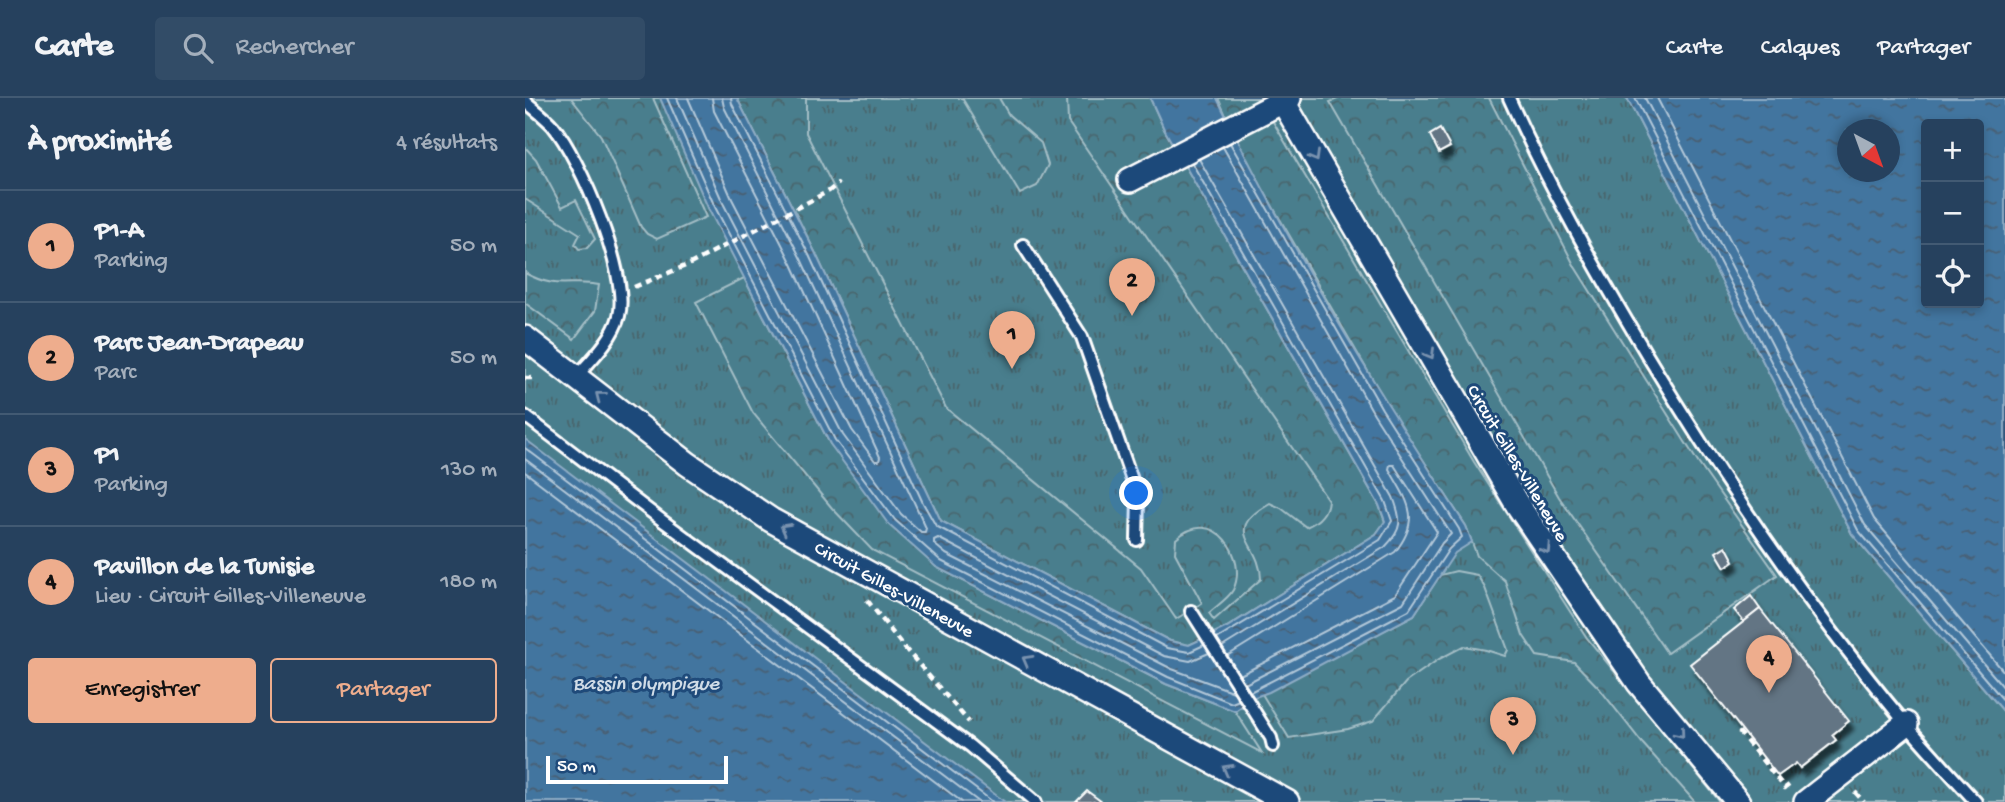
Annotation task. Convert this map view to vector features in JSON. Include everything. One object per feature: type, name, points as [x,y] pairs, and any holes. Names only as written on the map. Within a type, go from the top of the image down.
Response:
[{"type":"street","points":[[1130,180],[1279,102]]},
{"type":"street","name":"Circuit Gilles-Villeneuve","points":[[1279,102],[1517,504],[1639,683],[1738,802]]},
{"type":"street","name":"Circuit Gilles-Villeneuve","points":[[525,338],[688,464],[771,520],[1287,802]]},
{"type":"street","points":[[1812,797],[1906,724]]},
{"type":"lane","points":[[1509,98],[1601,279],[1679,408],[1752,519],[1906,724],[1976,802]]},
{"type":"lane","points":[[525,101],[553,126],[573,158],[594,202],[621,292],[619,317],[609,337],[576,377]]},
{"type":"lane","points":[[1023,245],[1081,337],[1138,497],[1137,540]]},
{"type":"lane","points":[[525,416],[663,521],[970,746],[1036,802]]},
{"type":"lane","points":[[1191,611],[1272,742]]},
{"type":"path","points":[[621,292],[690,264],[829,191],[839,183]]},
{"type":"path","points":[[864,596],[902,646],[972,726],[970,746]]},
{"type":"path","points":[[1742,732],[1740,733],[1785,788],[1804,774],[1812,797]]},
{"type":"green space","points":[[525,98],[1627,98],[1852,534],[2005,713],[2005,802],[525,802]]},
{"type":"green space","points":[[571,98],[653,98],[706,217],[657,239],[647,234],[641,227],[601,136]]},
{"type":"green space","points":[[737,98],[806,98],[806,133],[946,408],[1141,568],[1176,619],[1202,603],[1175,553],[1176,539],[1190,530],[1203,528],[1215,532],[1225,540],[1232,551],[1237,577],[1231,593],[1209,613],[1214,620],[1261,579],[1259,566],[1245,530],[1247,522],[1255,513],[1270,503],[1306,527],[1321,517],[1328,500],[1068,122],[1067,98],[1150,98],[1164,129],[1379,505],[1385,522],[1376,534],[1227,627],[1189,645],[1170,641],[941,521],[815,252]]},
{"type":"green space","points":[[962,98],[999,98],[1009,115],[1041,143],[1048,165],[1037,186],[1020,194]]},
{"type":"green space","points":[[1218,98],[1259,98],[1474,462],[1587,638],[1720,802],[1695,802],[1574,662],[1537,656],[1523,635],[1505,581],[1477,556],[1466,526],[1388,406],[1247,162]]},
{"type":"green space","points":[[1340,98],[1489,98],[1575,267],[1699,464],[1777,575],[1667,653],[1559,497],[1330,102]]},
{"type":"green space","points":[[525,147],[536,159],[562,207],[576,200],[595,239],[587,248],[579,249],[575,244],[580,234],[525,199]]},
{"type":"green space","points":[[525,273],[546,282],[599,285],[595,311],[574,339],[525,303]]},
{"type":"green space","points":[[744,278],[830,444],[936,567],[1166,684],[1235,711],[1262,753],[872,550],[832,508],[753,413],[696,302]]},
{"type":"green space","points":[[1456,571],[1477,575],[1485,588],[1508,650],[1505,656],[1464,646],[1439,659],[1406,682],[1373,721],[1348,729],[1289,738],[1262,694],[1414,615],[1440,575]]},
{"type":"water","points":[[660,98],[737,98],[815,252],[941,521],[1170,641],[1189,645],[1227,627],[1376,534],[1385,521],[1379,505],[1164,129],[1150,98],[1217,98],[1303,262],[1366,369],[1466,526],[1472,542],[1455,553],[1414,615],[1255,697],[1235,711],[1166,684],[936,567],[889,525],[830,444],[709,210]]},
{"type":"water","points":[[1627,98],[2005,98],[2005,713],[1852,534]]},
{"type":"water","name":"Bassin olympique","points":[[525,439],[1005,802],[525,802]]},
{"type":"building","points":[[1440,129],[1450,147],[1439,153],[1430,135]]},
{"type":"building","points":[[1726,546],[1734,561],[1725,567],[1716,552]]},
{"type":"building","points":[[1751,596],[1760,609],[1744,622],[1734,610]]},
{"type":"building","points":[[1760,609],[1849,721],[1832,735],[1836,740],[1800,768],[1796,763],[1778,776],[1690,664]]},
{"type":"building","points":[[1087,791],[1102,802],[1076,802]]},
{"type":"place","name":"Parc Jean-Drapeau","points":[[1132,316]]},
{"type":"place","name":"P1-A","points":[[1012,369]]},
{"type":"place","name":"Pavillon de la Tunisie","points":[[1769,693]]},
{"type":"place","name":"P1","points":[[1513,755]]}]
